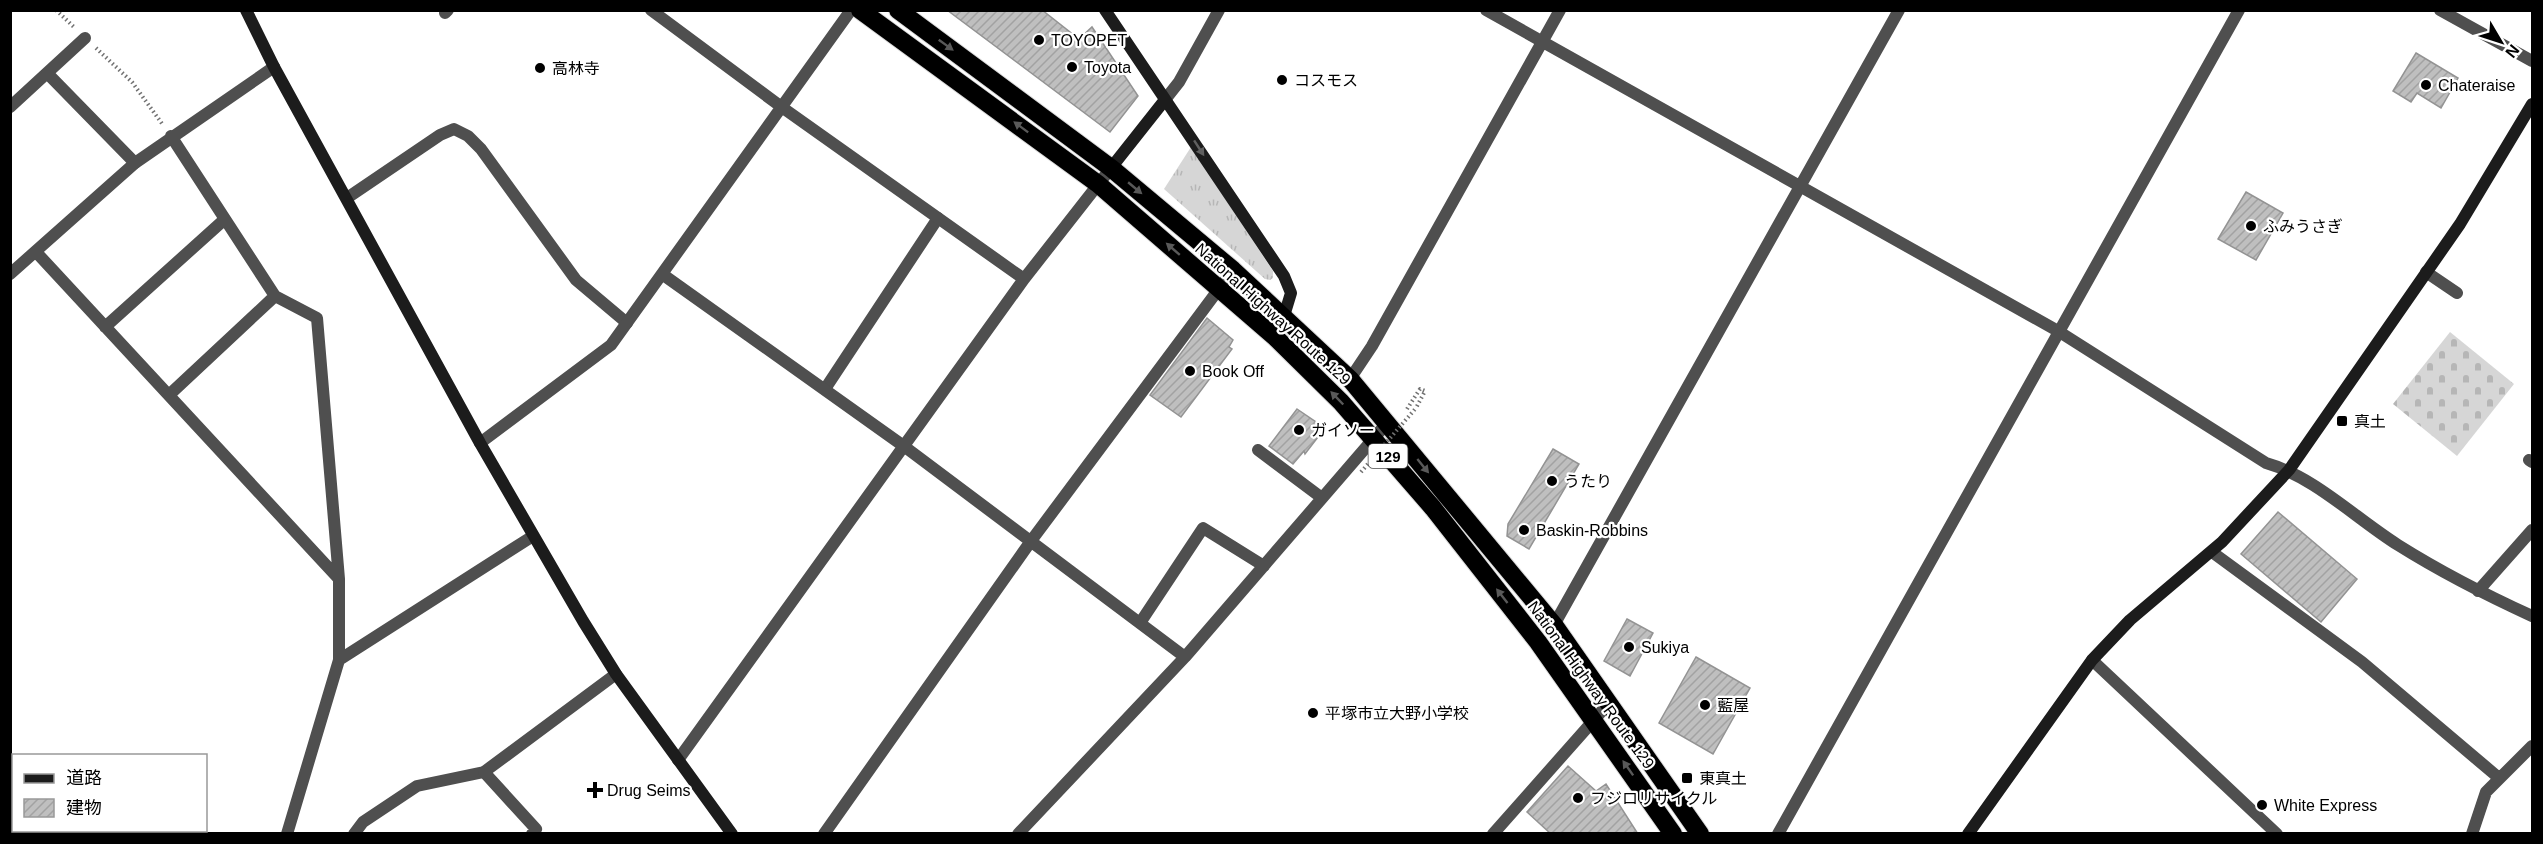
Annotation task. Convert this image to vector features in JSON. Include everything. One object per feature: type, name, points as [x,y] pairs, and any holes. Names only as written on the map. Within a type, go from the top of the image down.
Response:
[{"type":"highway","name":"National Highway Route 129","points":[[860,10],[1098,184],[1276,338],[1341,402],[1433,508],[1538,642],[1673,834]]},
{"type":"highway","name":"National Highway Route 129","points":[[898,10],[1111,168],[1233,270],[1350,379],[1554,625],[1700,834]]},
{"type":"street","points":[[246,10],[274,67],[480,443],[534,536],[616,674],[732,834]]},
{"type":"street","points":[[651,10],[783,108],[1024,279]]},
{"type":"street","points":[[480,443],[611,345],[851,10]]},
{"type":"street","points":[[1105,10],[1164,101],[1181,120],[1284,276],[1291,293],[1284,316]]},
{"type":"street","points":[[678,759],[1024,279],[1179,82],[1219,10]]},
{"type":"street","points":[[1486,10],[1799,188],[2058,331],[2266,463],[2289,470],[2397,544],[2478,591],[2532,616]]},
{"type":"street","points":[[1350,379],[1372,346],[1560,10]]},
{"type":"street","points":[[1554,625],[1899,10]]},
{"type":"street","points":[[1778,834],[2239,10]]},
{"type":"street","points":[[2440,10],[2532,61]]},
{"type":"street","points":[[10,107],[85,38]]},
{"type":"street","points":[[13,267],[36,252],[135,163],[171,135],[274,67]]},
{"type":"street","points":[[47,73],[135,163]]},
{"type":"street","points":[[1968,834],[2092,660],[2130,620],[2212,552],[2289,470],[2460,224],[2532,104]]},
{"type":"street","points":[[347,198],[440,135],[454,129],[468,136],[481,149],[576,280],[627,323]]},
{"type":"street","points":[[171,135],[275,296],[317,318],[339,579],[339,660],[287,834]]},
{"type":"street","points":[[825,390],[938,218]]},
{"type":"street","points":[[105,327],[225,219]]},
{"type":"street","points":[[36,252],[339,579]]},
{"type":"street","points":[[824,834],[1031,541],[1233,270]]},
{"type":"street","points":[[2426,272],[2457,293]]},
{"type":"street","points":[[662,273],[905,447],[1185,657]]},
{"type":"street","points":[[169,395],[275,296]]},
{"type":"street","points":[[1018,834],[1185,657],[1387,423]]},
{"type":"street","points":[[1258,450],[1322,498]]},
{"type":"street","points":[[1140,622],[1203,528],[1264,566]]},
{"type":"street","points":[[2478,591],[2532,530]]},
{"type":"street","points":[[339,660],[534,536]]},
{"type":"street","points":[[2212,552],[2362,662],[2499,778]]},
{"type":"street","points":[[2092,660],[2277,834]]},
{"type":"street","points":[[354,834],[363,822],[417,786],[484,772],[616,674]]},
{"type":"street","points":[[1493,834],[1609,703]]},
{"type":"street","points":[[2472,834],[2486,792],[2532,746]]},
{"type":"street","points":[[484,772],[536,829],[532,834]]},
{"type":"path","points":[[56,10],[132,82],[171,135]]},
{"type":"path","points":[[1361,472],[1416,408],[1425,392],[1420,389],[1407,409]]},
{"type":"green space","points":[[1191,147],[1273,271],[1273,278],[1270,280],[1265,279],[1164,189]]},
{"type":"green space","points":[[2450,332],[2514,384],[2457,456],[2393,404]]},
{"type":"building","name":"Toyota","points":[[947,10],[1042,10],[1079,39],[1092,27],[1138,96],[1110,132]]},
{"type":"building","name":"Chateraise","points":[[2416,53],[2458,78],[2441,108],[2417,93],[2411,102],[2393,91]]},
{"type":"building","name":"ふみうさぎ","points":[[2246,192],[2283,213],[2256,260],[2218,239]]},
{"type":"building","name":"Book Off","points":[[1207,318],[1233,340],[1229,347],[1232,349],[1181,417],[1150,395]]},
{"type":"building","name":"ガイソー","points":[[1297,409],[1316,422],[1318,437],[1305,454],[1304,451],[1293,464],[1269,446]]},
{"type":"building","points":[[1553,449],[1579,464],[1529,549],[1507,536],[1508,524]]},
{"type":"building","points":[[2278,512],[2357,579],[2321,622],[2241,554]]},
{"type":"building","name":"Sukiya","points":[[1627,619],[1653,633],[1630,676],[1604,661]]},
{"type":"building","name":"藍屋","points":[[1696,657],[1750,688],[1713,754],[1659,723]]},
{"type":"building","name":"フジロリサイクル","points":[[1568,766],[1596,791],[1606,784],[1638,834],[1551,834],[1527,812]]},
{"type":"place","name":"TOYOPET","points":[[1039,40]]},
{"type":"place","name":"Toyota","points":[[1072,67]]},
{"type":"place","name":"高林寺","points":[[540,68]]},
{"type":"place","name":"コスモス","points":[[1282,80]]},
{"type":"place","name":"Chateraise","points":[[2426,85]]},
{"type":"place","name":"ふみうさぎ","points":[[2251,226]]},
{"type":"place","name":"Book Off","points":[[1190,371]]},
{"type":"place","name":"真土","points":[[2342,421]]},
{"type":"place","name":"ガイソー","points":[[1299,430]]},
{"type":"place","name":"うたり","points":[[1552,481]]},
{"type":"place","name":"Baskin-Robbins","points":[[1524,530]]},
{"type":"place","name":"Sukiya","points":[[1629,647]]},
{"type":"place","name":"藍屋","points":[[1705,705]]},
{"type":"place","name":"平塚市立大野小学校","points":[[1313,713]]},
{"type":"place","name":"東真土","points":[[1687,778]]},
{"type":"place","name":"Drug Seims","points":[[595,790]]},
{"type":"place","name":"フジロリサイクル","points":[[1578,798]]},
{"type":"place","name":"White Express","points":[[2262,805]]}]
